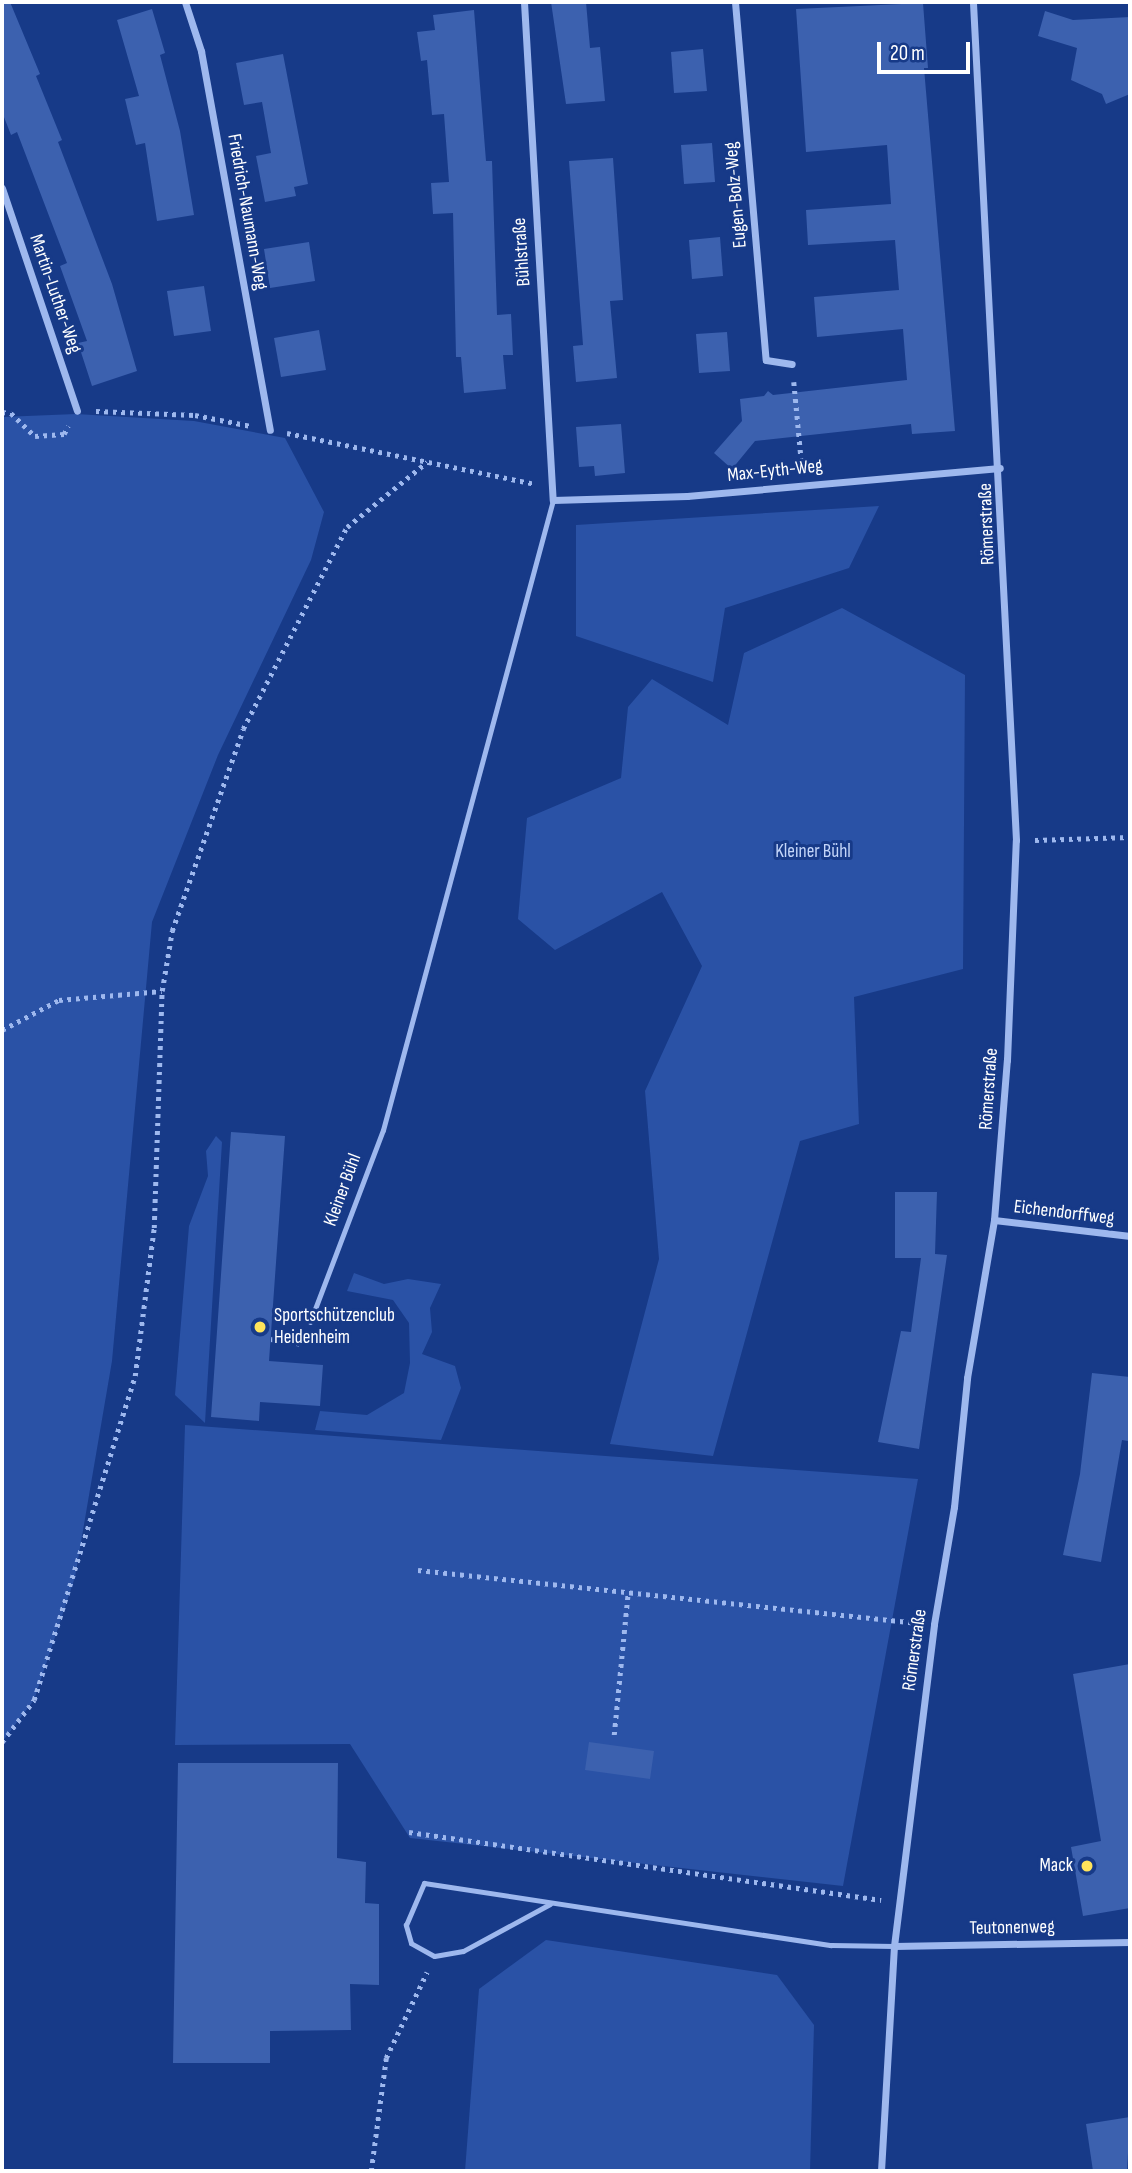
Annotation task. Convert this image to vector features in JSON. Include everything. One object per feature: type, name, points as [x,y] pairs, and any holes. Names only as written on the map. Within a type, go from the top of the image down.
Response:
[{"type":"street","name":"Friedrich-Naumann-Weg","points":[[185,2],[201,51],[270,430]]},
{"type":"street","name":"Bühlstraße","points":[[524,2],[554,500]]},
{"type":"street","name":"Eugen-Bolz-Weg","points":[[735,2],[766,360],[792,364]]},
{"type":"street","name":"Römerstraße","points":[[881,2171],[894,1946],[934,1624],[954,1507],[967,1378],[994,1220],[1007,1060],[1016,840],[1000,468],[973,2]]},
{"type":"street","name":"Martin-Luther-Weg","points":[[2,188],[77,411]]},
{"type":"street","name":"Max-Eyth-Weg","points":[[554,500],[687,496],[803,483],[1000,468]]},
{"type":"street","name":"Eichendorffweg","points":[[994,1220],[1130,1236]]},
{"type":"street","name":"Teutonenweg","points":[[894,1946],[1130,1942]]},
{"type":"lane","name":"Kleiner Bühl","points":[[310,1322],[383,1130],[554,500]]},
{"type":"lane","points":[[550,1904],[463,1951],[434,1956],[411,1943],[406,1925],[424,1883],[550,1904],[656,1915],[831,1945],[894,1946]]},
{"type":"path","points":[[792,364],[803,483]]},
{"type":"path","points":[[2,412],[11,413],[35,436],[64,433],[77,411],[195,415],[520,481]]},
{"type":"path","points":[[2,1742],[34,1700],[135,1376],[154,1228],[162,991],[172,931],[243,729],[347,527],[427,462]]},
{"type":"path","points":[[1016,840],[1130,837]]},
{"type":"path","points":[[2,1030],[59,1000],[162,991]]},
{"type":"path","points":[[271,1339],[303,1345],[310,1322]]},
{"type":"path","points":[[418,1570],[934,1624]]},
{"type":"path","points":[[614,1735],[628,1592]]},
{"type":"path","points":[[409,1832],[899,1903]]},
{"type":"path","points":[[371,2171],[386,2058],[434,1956]]},
{"type":"green space","points":[[76,414],[194,421],[285,438],[324,512],[311,560],[218,755],[152,922],[112,1361],[75,1577],[34,1700],[2,1742],[2,417]]},
{"type":"green space","points":[[879,506],[849,568],[725,608],[713,682],[576,636],[576,525]]},
{"type":"green space","name":"Kleiner Bühl","points":[[842,608],[965,675],[963,969],[854,997],[859,1124],[800,1141],[713,1456],[610,1444],[659,1259],[645,1091],[702,966],[662,892],[555,950],[518,919],[527,818],[621,778],[628,707],[652,679],[728,725],[744,653]]},
{"type":"green space","points":[[216,1136],[222,1142],[205,1423],[175,1395],[189,1226],[208,1176],[206,1151]]},
{"type":"green space","points":[[354,1273],[384,1284],[408,1279],[441,1284],[430,1308],[432,1332],[422,1354],[455,1366],[461,1388],[441,1440],[315,1430],[320,1411],[367,1415],[404,1393],[410,1363],[409,1323],[393,1300],[347,1291]]},
{"type":"green space","points":[[185,1425],[918,1479],[843,1886],[410,1838],[350,1744],[175,1745]]},
{"type":"green space","points":[[546,1940],[777,1975],[814,2025],[810,2171],[465,2171],[479,1989]]},
{"type":"building","points":[[2,2],[10,2],[40,74],[36,76],[62,140],[58,142],[112,284],[137,371],[92,386],[78,343],[87,341],[60,266],[67,263],[17,132],[11,135],[2,112]]},
{"type":"building","points":[[551,2],[586,2],[590,48],[600,47],[605,101],[566,104]]},
{"type":"building","points":[[923,3],[928,68],[924,68],[955,431],[912,434],[911,424],[755,441],[732,469],[714,453],[742,421],[740,399],[764,396],[768,391],[773,395],[907,380],[903,329],[817,337],[814,297],[899,290],[895,240],[808,245],[806,210],[891,204],[887,145],[806,152],[796,9]]},
{"type":"building","points":[[152,9],[165,53],[160,55],[180,131],[194,215],[157,221],[145,143],[136,145],[125,99],[139,96],[117,20]]},
{"type":"building","points":[[474,10],[486,161],[492,161],[497,315],[511,314],[513,355],[503,355],[506,389],[464,393],[461,357],[456,357],[453,213],[433,214],[431,183],[449,182],[444,114],[432,115],[427,60],[421,61],[417,32],[435,30],[433,15]]},
{"type":"building","points":[[1045,11],[1073,20],[1130,17],[1130,94],[1106,104],[1102,94],[1071,80],[1077,48],[1038,36]]},
{"type":"building","points":[[703,49],[707,91],[674,93],[671,52]]},
{"type":"building","points":[[283,54],[308,184],[294,187],[296,196],[265,202],[256,156],[271,153],[262,102],[244,105],[236,63]]},
{"type":"building","points":[[712,143],[715,182],[684,184],[681,145]]},
{"type":"building","points":[[613,158],[623,300],[610,301],[617,378],[576,382],[573,346],[583,345],[569,161]]},
{"type":"building","points":[[720,237],[723,276],[692,279],[689,240]]},
{"type":"building","points":[[309,242],[315,281],[270,288],[264,249]]},
{"type":"building","points":[[204,286],[211,331],[174,336],[167,291]]},
{"type":"building","points":[[319,330],[326,370],[281,377],[274,338]]},
{"type":"building","points":[[727,332],[730,371],[699,373],[696,334]]},
{"type":"building","points":[[621,424],[625,473],[595,476],[594,466],[579,467],[576,427]]},
{"type":"building","points":[[231,1132],[285,1136],[269,1361],[323,1365],[320,1406],[260,1402],[259,1421],[211,1417]]},
{"type":"building","points":[[895,1192],[937,1192],[935,1254],[947,1255],[919,1449],[878,1442],[901,1331],[911,1332],[921,1258],[895,1258]]},
{"type":"building","points":[[1092,1373],[1130,1377],[1128,1441],[1122,1440],[1101,1562],[1063,1555],[1080,1474]]},
{"type":"building","points":[[1130,1664],[1130,1908],[1083,1916],[1071,1847],[1101,1841],[1073,1674]]},
{"type":"building","points":[[589,1742],[654,1751],[650,1779],[585,1770]]},
{"type":"building","points":[[178,1763],[338,1763],[337,1858],[366,1862],[365,1903],[379,1904],[379,1985],[350,1984],[351,2030],[270,2031],[270,2063],[173,2063]]},
{"type":"building","points":[[1130,2117],[1127,2171],[1093,2171],[1086,2124]]},
{"type":"place","name":"Sportschützenclub Heidenheim","points":[[260,1327]]},
{"type":"place","name":"Mack","points":[[1087,1866]]}]
